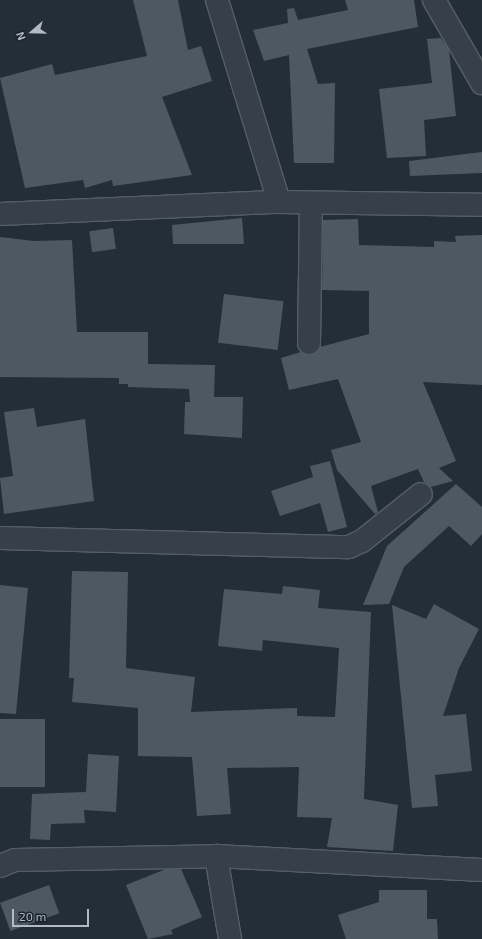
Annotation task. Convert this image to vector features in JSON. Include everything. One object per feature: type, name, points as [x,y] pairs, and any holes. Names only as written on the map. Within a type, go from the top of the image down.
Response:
[{"type":"street","points":[[217,0],[279,202]]},
{"type":"street","points":[[434,0],[482,83]]},
{"type":"street","points":[[0,214],[279,202],[482,205]]},
{"type":"street","points":[[309,343],[312,203]]},
{"type":"street","points":[[0,538],[349,547],[362,541],[421,494]]},
{"type":"street","points":[[216,856],[230,939]]},
{"type":"street","points":[[0,866],[15,860],[216,856],[482,870]]},
{"type":"building","points":[[133,0],[178,0],[188,50],[201,46],[212,81],[162,97],[192,175],[113,186],[112,180],[85,188],[83,180],[25,188],[0,78],[52,64],[55,75],[147,56]]},
{"type":"building","points":[[345,0],[414,0],[418,27],[307,49],[318,84],[335,83],[334,163],[294,163],[289,55],[264,61],[253,30],[288,23],[287,9],[294,8],[298,20],[348,10]]},
{"type":"building","points":[[441,38],[449,50],[456,116],[424,120],[426,156],[387,158],[379,89],[432,83],[427,39]]},
{"type":"building","points":[[482,152],[482,173],[410,176],[409,161]]},
{"type":"building","points":[[242,218],[244,244],[173,244],[172,225]]},
{"type":"building","points":[[358,219],[359,245],[434,247],[434,241],[456,242],[455,236],[482,235],[482,385],[423,382],[456,461],[439,468],[453,481],[431,487],[424,482],[418,469],[371,486],[378,512],[375,514],[337,470],[331,450],[361,442],[338,379],[289,390],[281,358],[301,352],[315,354],[320,347],[369,334],[369,291],[322,290],[323,220]]},
{"type":"building","points":[[113,228],[116,249],[92,252],[89,231]]},
{"type":"building","points":[[0,237],[34,241],[72,240],[77,332],[148,332],[148,364],[215,365],[214,397],[243,397],[242,438],[184,434],[185,402],[190,402],[189,389],[128,387],[128,384],[119,384],[119,378],[0,377]]},
{"type":"building","points":[[224,294],[284,301],[278,350],[218,343]]},
{"type":"building","points":[[34,408],[37,427],[85,419],[94,501],[4,514],[0,478],[13,476],[4,412]]},
{"type":"building","points":[[330,461],[347,527],[328,532],[320,503],[280,516],[271,491],[313,477],[310,466]]},
{"type":"building","points":[[456,484],[482,507],[482,534],[471,546],[449,526],[404,567],[389,604],[363,605],[387,546]]},
{"type":"building","points":[[72,571],[128,572],[126,668],[195,677],[191,712],[297,708],[297,716],[335,717],[339,648],[263,640],[262,651],[218,646],[224,589],[282,594],[283,586],[320,590],[318,608],[371,612],[364,799],[398,805],[393,851],[327,847],[332,818],[297,817],[299,767],[227,768],[231,814],[197,816],[192,757],[138,756],[138,708],[72,702],[74,678],[69,678]]},
{"type":"building","points":[[0,585],[28,588],[16,714],[0,713]]},
{"type":"building","points":[[434,604],[479,629],[459,668],[443,716],[466,714],[472,771],[435,775],[438,806],[412,808],[392,605],[426,619]]},
{"type":"building","points":[[0,719],[45,719],[45,787],[0,787]]},
{"type":"building","points":[[88,754],[119,756],[116,812],[84,810],[85,823],[51,824],[50,840],[30,839],[32,794],[86,792]]},
{"type":"building","points":[[166,869],[181,869],[202,917],[171,930],[173,934],[148,939],[126,885]]},
{"type":"building","points":[[49,885],[59,913],[10,931],[0,903]]},
{"type":"building","points":[[379,890],[427,890],[427,919],[437,919],[438,939],[346,939],[338,915],[379,902]]}]
